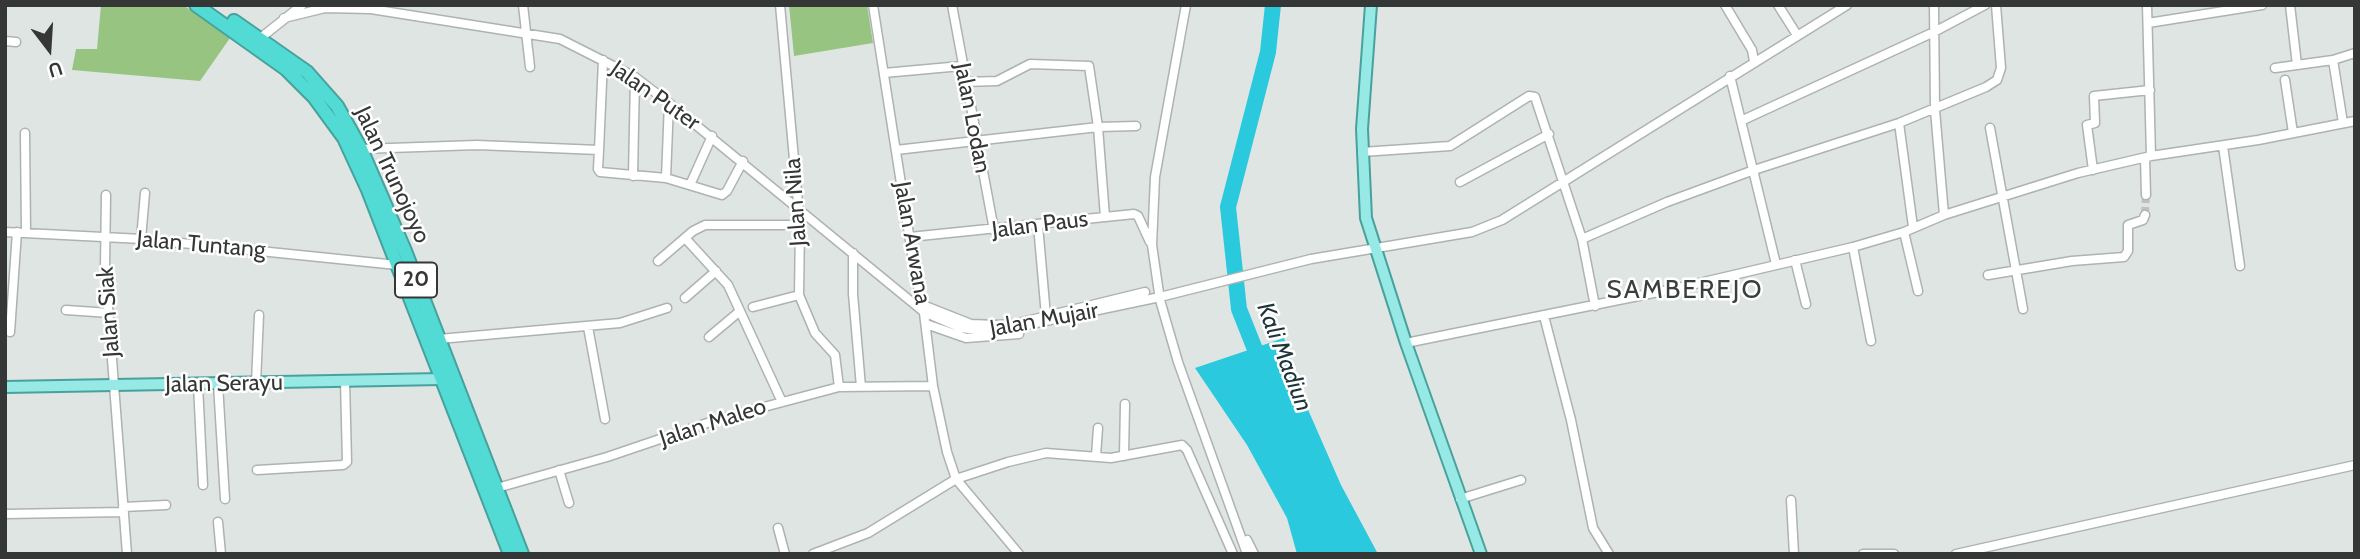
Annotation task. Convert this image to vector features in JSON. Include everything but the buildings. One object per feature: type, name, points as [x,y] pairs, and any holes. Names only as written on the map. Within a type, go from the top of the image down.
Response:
[{"type":"highway","name":"20","points":[[196,5],[257,41]]},
{"type":"highway","name":"20","points":[[211,5],[257,41]]},
{"type":"highway","name":"Jalan Trunojoyo","points":[[257,41],[307,72],[326,93],[361,149],[426,322],[442,379],[510,554]]},
{"type":"highway","name":"Jalan Trunojoyo","points":[[257,41],[301,83],[344,138],[397,265],[426,322],[439,339],[522,554]]},
{"type":"main road","points":[[1371,5],[1362,152],[1366,218],[1406,343],[1481,554]]},
{"type":"main road","name":"Jalan Serayu","points":[[5,387],[442,379]]},
{"type":"street","points":[[257,41],[302,5]]},
{"type":"street","points":[[523,5],[530,67]]},
{"type":"street","name":"Jalan Nila","points":[[780,5],[800,225],[799,295],[815,334],[835,355],[839,387]]},
{"type":"street","name":"Jalan Arwana","points":[[873,5],[926,324],[933,386],[956,478]]},
{"type":"street","name":"Jalan Lodan","points":[[952,5],[961,66],[994,230]]},
{"type":"street","points":[[1186,5],[1155,177],[1152,245],[1161,297],[1195,414],[1254,554]]},
{"type":"street","points":[[1726,5],[1752,50],[1754,61]]},
{"type":"street","points":[[1778,5],[1797,35]]},
{"type":"street","name":"Jalan Mujair","points":[[797,207],[923,309],[961,328],[993,332],[1161,297],[1375,246],[1472,232],[1502,220],[1847,5]]},
{"type":"street","points":[[1934,5],[1935,110],[1944,215]]},
{"type":"street","points":[[1742,120],[1934,32],[1985,5]]},
{"type":"street","points":[[1583,239],[1754,170],[1935,110],[1997,80],[2001,68],[1996,5]]},
{"type":"street","points":[[2146,195],[2150,90],[2147,5]]},
{"type":"street","points":[[2148,23],[2262,5]]},
{"type":"street","points":[[2290,5],[2297,65]]},
{"type":"street","name":"Jalan Puter","points":[[284,18],[325,8],[359,8],[560,39],[635,77],[712,136],[797,207]]},
{"type":"street","points":[[5,41],[16,42]]},
{"type":"street","points":[[2275,68],[2333,60],[2355,53]]},
{"type":"street","points":[[603,60],[599,171],[666,178],[724,194],[743,162]]},
{"type":"street","points":[[2333,60],[2343,122]]},
{"type":"street","points":[[964,82],[997,81],[1030,64],[1089,66],[1098,127],[1105,217]]},
{"type":"street","points":[[884,73],[961,66]]},
{"type":"street","points":[[1730,76],[1776,264]]},
{"type":"street","points":[[633,176],[635,77]]},
{"type":"street","points":[[2285,80],[2293,133]]},
{"type":"street","points":[[2093,170],[2087,125],[2095,123],[2094,96],[2150,90]]},
{"type":"street","points":[[1362,152],[1450,146],[1532,95],[1549,134],[1583,239],[1595,306]]},
{"type":"street","points":[[666,178],[669,103]]},
{"type":"street","points":[[1406,343],[1595,306],[1853,247],[1904,232],[1944,215],[2001,197],[2148,157],[2355,121]]},
{"type":"street","points":[[1899,123],[1913,227]]},
{"type":"street","points":[[896,150],[1098,127],[1136,126]]},
{"type":"street","points":[[1990,128],[2023,309]]},
{"type":"street","points":[[10,332],[9,302],[21,232],[25,133]]},
{"type":"street","points":[[1460,182],[1549,134]]},
{"type":"street","points":[[690,185],[712,136]]},
{"type":"street","points":[[361,149],[477,145],[599,150]]},
{"type":"street","points":[[2223,146],[2239,266]]},
{"type":"street","points":[[141,239],[145,193]]},
{"type":"street","name":"Jalan Siak","points":[[106,195],[104,238],[127,554]]},
{"type":"street","points":[[1988,275],[2072,261],[2124,257],[2128,251],[2128,225],[2143,220],[2145,215]]},
{"type":"street","name":"Jalan Paus","points":[[910,237],[1138,216],[1152,245]]},
{"type":"street","points":[[658,261],[684,238],[705,225],[800,225]]},
{"type":"street","points":[[1038,225],[1046,316]]},
{"type":"street","name":"Jalan Tuntang","points":[[5,232],[141,239],[397,265]]},
{"type":"street","points":[[1904,232],[1918,291]]},
{"type":"street","points":[[684,238],[728,285],[782,402]]},
{"type":"street","points":[[1853,247],[1871,341]]},
{"type":"street","points":[[853,253],[853,294],[862,387]]},
{"type":"street","points":[[1795,260],[1806,304]]},
{"type":"street","points":[[685,298],[716,271]]},
{"type":"street","points":[[923,309],[971,324],[1014,324],[1145,292]]},
{"type":"street","points":[[753,307],[799,295]]},
{"type":"street","points":[[926,324],[965,338],[977,339],[1019,334],[1147,303]]},
{"type":"street","points":[[439,339],[620,323],[667,308]]},
{"type":"street","points":[[66,310],[110,313]]},
{"type":"street","points":[[709,337],[740,311]]},
{"type":"street","points":[[256,383],[260,315]]},
{"type":"street","points":[[1544,316],[1571,420],[1593,528],[1609,554]]},
{"type":"street","points":[[588,327],[605,419]]},
{"type":"street","points":[[257,470],[343,465],[347,462],[345,381]]},
{"type":"street","points":[[218,384],[225,499]]},
{"type":"street","points":[[198,385],[203,485]]},
{"type":"street","name":"Jalan Maleo","points":[[498,488],[839,387],[933,386]]},
{"type":"street","points":[[1124,456],[1125,404]]},
{"type":"street","points":[[1096,456],[1098,428]]},
{"type":"street","points":[[813,554],[869,533],[956,478],[1046,453],[1124,456],[1184,445],[1233,554]]},
{"type":"street","points":[[1956,554],[2355,465]]},
{"type":"street","points":[[559,470],[569,503]]},
{"type":"street","points":[[956,478],[1019,554]]},
{"type":"street","points":[[1460,499],[1521,480]]},
{"type":"street","points":[[1791,500],[1794,554]]},
{"type":"street","points":[[5,514],[124,510],[166,505]]},
{"type":"street","points":[[1238,521],[1247,554]]},
{"type":"street","points":[[218,522],[221,554]]},
{"type":"street","points":[[778,528],[785,554]]},
{"type":"street","points":[[1863,554],[1894,554]]},
{"type":"green space","points":[[101,5],[183,5],[230,38],[200,81],[72,70],[76,49],[97,49]]},
{"type":"green space","points":[[789,5],[867,5],[873,43],[794,56]]},
{"type":"water","points":[[1284,338],[1306,405],[1341,485],[1378,554],[1297,554],[1287,518],[1247,445],[1195,368]]},
{"type":"waterway","name":"Kali Madiun","points":[[1262,367],[1239,309],[1228,207],[1268,52],[1273,5]]},
{"type":"tunnel","points":[[2145,215],[2146,195]]},
{"type":"district","name":"SAMBEREJO","points":[[1685,290]]}]
